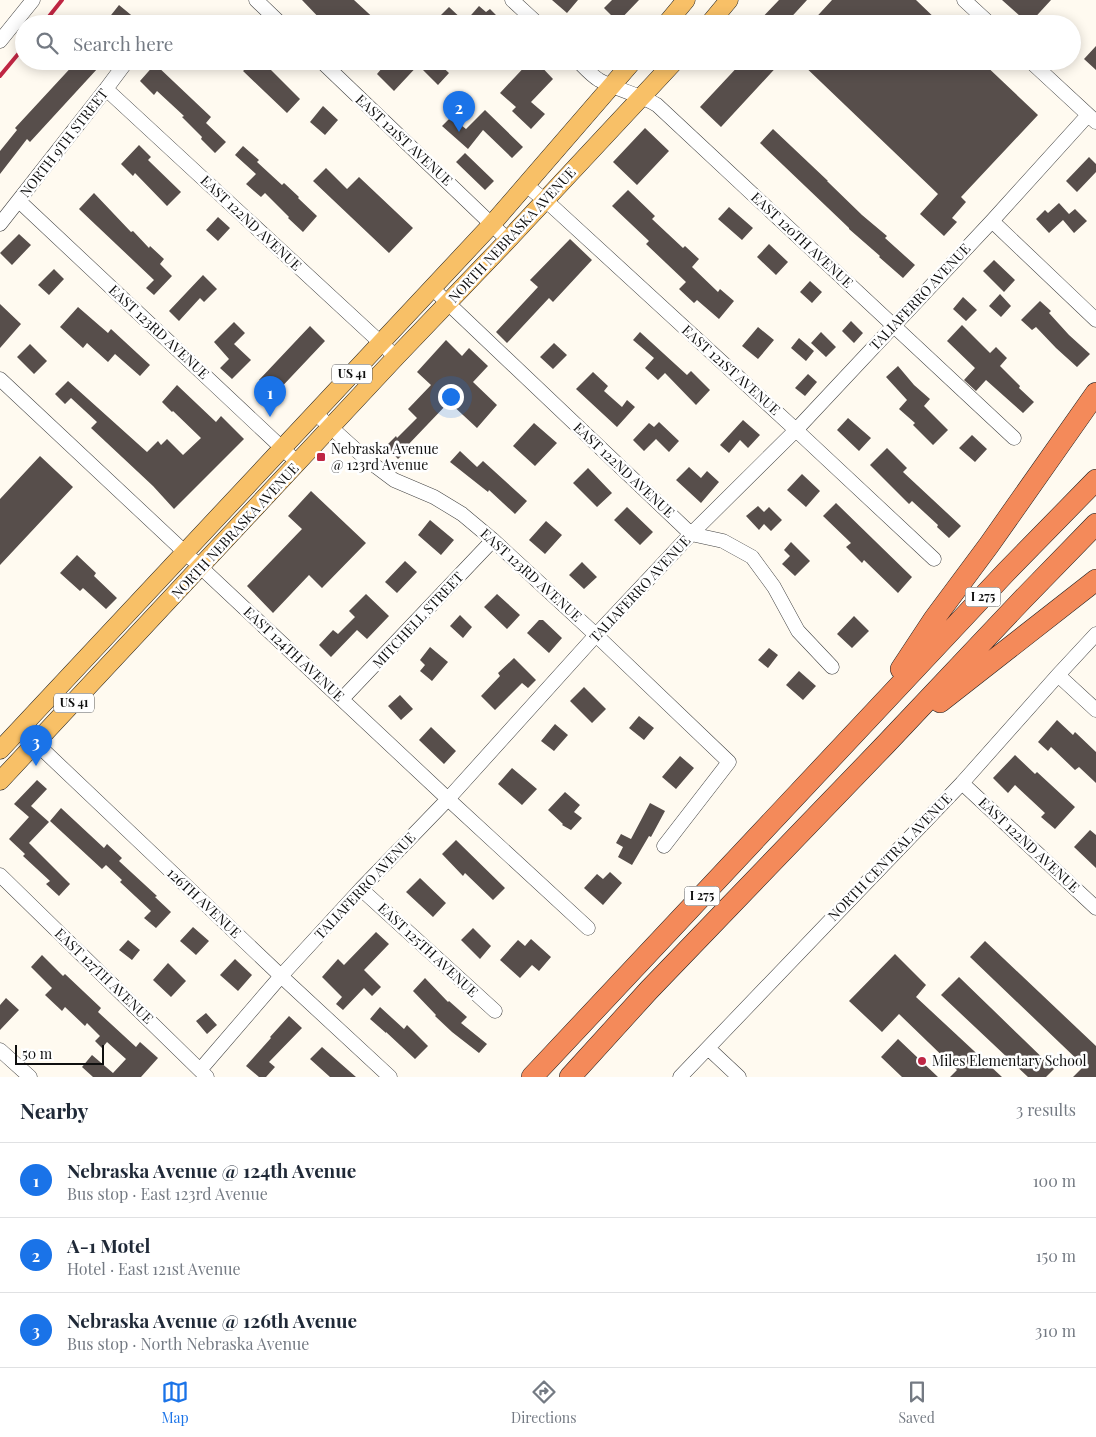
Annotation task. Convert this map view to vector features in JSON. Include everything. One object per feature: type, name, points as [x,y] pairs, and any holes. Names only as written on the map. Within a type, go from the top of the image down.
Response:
[{"type":"highway","points":[[871,715],[934,619],[989,545],[1096,392]]},
{"type":"highway","name":"I 275","points":[[532,1077],[1006,572],[1096,480]]},
{"type":"highway","name":"I 275","points":[[570,1077],[656,982],[1096,524]]},
{"type":"highway","points":[[885,745],[1096,580]]},
{"type":"main road","points":[[674,15],[686,0]]},
{"type":"main road","points":[[717,15],[730,0]]},
{"type":"main road","name":"NORTH NEBRASKA AVENUE","points":[[0,750],[492,224],[625,70]]},
{"type":"main road","name":"NORTH NEBRASKA AVENUE","points":[[0,782],[667,70]]},
{"type":"street","points":[[21,15],[33,0]]},
{"type":"street","points":[[256,0],[272,15]]},
{"type":"street","points":[[512,0],[528,15]]},
{"type":"street","points":[[964,0],[980,15]]},
{"type":"street","points":[[0,41],[15,22]]},
{"type":"street","name":"NORTH 9TH STREET","points":[[0,224],[120,70]]},
{"type":"street","name":"EAST 121ST AVENUE","points":[[330,70],[508,240]]},
{"type":"street","name":"EAST 120TH AVENUE","points":[[588,70],[597,79],[658,105],[1014,438]]},
{"type":"street","points":[[1040,70],[1092,118]]},
{"type":"street","name":"EAST 122ND AVENUE","points":[[106,89],[396,357]]},
{"type":"street","name":"TALIAFERRO AVENUE","points":[[204,1074],[281,976],[361,889],[448,799],[596,635],[692,534],[796,430],[992,221],[1092,118]]},
{"type":"street","name":"EAST 121ST AVENUE","points":[[526,185],[545,200],[934,558]]},
{"type":"street","name":"EAST 123RD AVENUE","points":[[19,201],[298,463]]},
{"type":"street","points":[[992,221],[1096,320]]},
{"type":"street","name":"EAST 122ND AVENUE","points":[[432,288],[692,534]]},
{"type":"street","name":"EAST 124TH AVENUE","points":[[0,379],[184,553],[588,928]]},
{"type":"street","name":"EAST 123RD AVENUE","points":[[315,413],[366,460],[394,480],[434,497],[462,514],[493,540],[729,762],[664,846]]},
{"type":"street","points":[[692,534],[723,541],[752,557],[774,587],[798,631],[832,667]]},
{"type":"street","name":"MITCHELL STREET","points":[[342,699],[493,540]]},
{"type":"street","name":"NORTH CENTRAL AVENUE","points":[[680,1077],[962,783],[1096,634]]},
{"type":"street","points":[[1058,675],[1096,710]]},
{"type":"street","name":"126TH AVENUE","points":[[20,728],[390,1077]]},
{"type":"street","name":"EAST 122ND AVENUE","points":[[962,783],[1096,908]]},
{"type":"street","name":"EAST 127TH AVENUE","points":[[0,875],[204,1074]]},
{"type":"street","name":"EAST 125TH AVENUE","points":[[361,889],[495,1012]]},
{"type":"street","points":[[708,1048],[739,1077]]},
{"type":"street","points":[[0,1050],[30,1077]]},
{"type":"building","points":[[302,0],[354,0],[370,15],[316,15]]},
{"type":"building","points":[[552,0],[578,0],[567,13]]},
{"type":"building","points":[[612,0],[639,0],[625,15],[611,15],[604,8]]},
{"type":"building","points":[[779,0],[807,0],[793,15],[765,15]]},
{"type":"building","points":[[832,0],[916,0],[932,15],[818,15]]},
{"type":"building","points":[[1002,0],[1051,0],[1037,15],[1019,15]]},
{"type":"building","points":[[119,5],[131,15],[111,15]]},
{"type":"building","points":[[479,6],[486,12],[490,9],[496,15],[471,15]]},
{"type":"building","points":[[449,7],[458,15],[441,15]]},
{"type":"building","points":[[1096,46],[1096,70],[1084,59]]},
{"type":"building","points":[[69,70],[96,70],[30,142],[27,139],[0,174],[0,151],[17,130],[15,128]]},
{"type":"building","points":[[150,70],[161,70],[211,117],[206,123],[226,142],[215,153],[182,117],[184,116],[157,91],[154,95],[140,81]]},
{"type":"building","points":[[271,70],[300,99],[287,113],[243,71]]},
{"type":"building","points":[[380,70],[414,70],[394,91],[377,74]]},
{"type":"building","points":[[423,70],[446,70],[449,73],[438,85]]},
{"type":"building","points":[[522,70],[544,70],[553,79],[531,102],[545,114],[531,129],[512,111],[516,107],[500,93]]},
{"type":"building","points":[[735,70],[774,70],[721,127],[700,107]]},
{"type":"building","points":[[808,70],[990,70],[1038,115],[961,197],[966,202],[952,218],[957,222],[944,236],[920,214],[938,194]]},
{"type":"building","points":[[323,106],[338,120],[325,135],[310,122]]},
{"type":"building","points":[[485,110],[523,147],[512,158],[483,130],[468,149],[442,126],[451,117],[466,129]]},
{"type":"building","points":[[645,128],[669,151],[637,185],[613,162]]},
{"type":"building","points":[[773,129],[862,215],[887,236],[885,238],[915,265],[903,278],[760,143]]},
{"type":"building","points":[[139,145],[151,157],[148,160],[181,192],[167,206],[135,173],[133,176],[121,164]]},
{"type":"building","points":[[243,146],[259,160],[257,162],[282,185],[284,183],[317,216],[303,232],[265,193],[261,197],[246,184],[256,174],[235,155]]},
{"type":"building","points":[[465,153],[494,181],[485,190],[456,162]]},
{"type":"building","points":[[1089,157],[1096,164],[1096,172],[1077,192],[1066,181]]},
{"type":"building","points":[[326,168],[347,189],[359,177],[413,228],[389,253],[313,181]]},
{"type":"building","points":[[628,190],[655,216],[652,219],[683,248],[685,246],[699,259],[692,267],[718,292],[720,289],[734,301],[719,319],[697,300],[694,303],[679,289],[686,282],[646,244],[649,241],[612,206]]},
{"type":"building","points":[[94,193],[131,232],[133,231],[149,248],[150,246],[164,259],[160,264],[172,276],[154,295],[146,288],[154,280],[79,209]]},
{"type":"building","points":[[1059,203],[1069,214],[1075,209],[1087,221],[1074,233],[1063,220],[1049,233],[1036,219],[1045,210],[1048,213]]},
{"type":"building","points":[[729,207],[753,228],[742,240],[718,219]]},
{"type":"building","points":[[218,217],[230,228],[218,241],[206,230]]},
{"type":"building","points":[[19,234],[31,245],[12,265],[0,253]]},
{"type":"building","points":[[570,239],[592,260],[553,302],[549,298],[507,343],[496,332],[538,287],[530,280]]},
{"type":"building","points":[[769,244],[788,262],[776,275],[757,257]]},
{"type":"building","points":[[994,260],[1015,280],[1004,292],[983,271]]},
{"type":"building","points":[[54,269],[64,279],[49,295],[38,285]]},
{"type":"building","points":[[203,275],[217,289],[204,302],[200,298],[179,321],[169,311]]},
{"type":"building","points":[[810,281],[822,292],[812,303],[800,292]]},
{"type":"building","points":[[1000,294],[1011,306],[1001,317],[989,306]]},
{"type":"building","points":[[963,297],[977,310],[966,321],[953,309]]},
{"type":"building","points":[[1040,301],[1051,311],[1049,313],[1069,335],[1090,354],[1077,367],[1036,327],[1032,330],[1021,320]]},
{"type":"building","points":[[0,304],[21,324],[0,348]]},
{"type":"building","points":[[78,307],[108,333],[111,329],[150,365],[140,376],[115,354],[108,362],[87,343],[83,348],[60,327]]},
{"type":"building","points":[[851,321],[863,333],[854,343],[842,331]]},
{"type":"building","points":[[234,322],[245,333],[234,344],[251,360],[232,379],[220,368],[229,359],[214,342]]},
{"type":"building","points":[[962,325],[990,353],[996,347],[1007,358],[1000,366],[1034,402],[1023,413],[986,380],[976,391],[964,380],[975,368],[947,341]]},
{"type":"building","points":[[310,326],[325,341],[274,395],[259,380]]},
{"type":"building","points":[[758,327],[774,340],[758,359],[742,346]]},
{"type":"building","points":[[640,332],[687,375],[691,371],[710,390],[696,405],[665,373],[658,380],[645,368],[654,358],[633,340]]},
{"type":"building","points":[[821,332],[836,347],[826,357],[811,343]]},
{"type":"building","points":[[799,338],[814,351],[806,361],[791,348]]},
{"type":"building","points":[[446,340],[462,356],[469,348],[488,366],[473,382],[497,405],[477,428],[449,402],[406,447],[408,449],[398,459],[386,446],[417,418],[408,409],[431,385],[417,372]]},
{"type":"building","points":[[554,343],[567,355],[553,369],[540,357]]},
{"type":"building","points":[[30,344],[47,361],[34,374],[17,357]]},
{"type":"building","points":[[898,366],[914,385],[930,399],[924,406],[948,430],[933,445],[913,425],[915,423],[899,409],[907,400],[886,377]]},
{"type":"building","points":[[593,372],[608,386],[604,391],[622,407],[627,400],[635,407],[617,427],[576,389]]},
{"type":"building","points":[[808,374],[817,382],[805,396],[795,388]]},
{"type":"building","points":[[68,381],[147,452],[158,441],[161,445],[167,439],[183,455],[201,438],[162,402],[177,385],[216,422],[221,416],[244,439],[174,509],[153,486],[91,428],[97,422],[71,398],[65,404],[55,394]]},
{"type":"building","points":[[848,418],[871,438],[859,451],[837,430]]},
{"type":"building","points":[[743,420],[760,435],[748,448],[740,440],[729,453],[720,445]]},
{"type":"building","points":[[659,422],[679,441],[669,452],[656,439],[644,451],[633,440],[649,423],[654,427]]},
{"type":"building","points":[[534,423],[557,443],[535,466],[513,446]]},
{"type":"building","points":[[972,435],[987,449],[975,462],[959,448]]},
{"type":"building","points":[[887,448],[907,468],[903,472],[961,526],[949,538],[912,501],[909,504],[870,465]]},
{"type":"building","points":[[460,451],[477,467],[483,461],[527,501],[515,514],[489,490],[488,492],[450,462]]},
{"type":"building","points":[[40,456],[73,487],[0,565],[0,499]]},
{"type":"building","points":[[689,467],[701,478],[707,471],[719,482],[701,503],[676,480]]},
{"type":"building","points":[[588,468],[612,493],[597,507],[573,483]]},
{"type":"building","points":[[802,474],[820,491],[806,507],[787,490]]},
{"type":"building","points":[[311,491],[366,543],[322,588],[309,575],[273,613],[247,586],[302,529],[288,516]]},
{"type":"building","points":[[836,503],[912,577],[898,593],[864,560],[862,563],[846,547],[851,543],[823,516]]},
{"type":"building","points":[[758,506],[764,512],[769,507],[782,520],[771,531],[764,524],[759,530],[746,516]]},
{"type":"building","points":[[627,507],[653,532],[640,545],[614,520]]},
{"type":"building","points":[[430,520],[454,540],[441,555],[418,535]]},
{"type":"building","points":[[546,521],[562,535],[545,554],[529,540]]},
{"type":"building","points":[[791,542],[810,561],[795,576],[782,564],[790,556],[784,550]]},
{"type":"building","points":[[77,555],[96,573],[94,576],[117,598],[106,609],[83,588],[80,591],[60,573]]},
{"type":"building","points":[[405,561],[417,572],[397,593],[385,582]]},
{"type":"building","points":[[582,562],[597,577],[584,589],[569,575]]},
{"type":"building","points":[[366,594],[389,616],[367,639],[357,630],[331,657],[319,645],[333,630],[338,634],[355,617],[349,611]]},
{"type":"building","points":[[497,594],[520,615],[507,629],[484,607]]},
{"type":"building","points":[[460,615],[472,627],[463,638],[450,626]]},
{"type":"building","points":[[854,616],[869,631],[852,648],[837,634]]},
{"type":"building","points":[[539,620],[543,620],[562,638],[549,653],[527,633]]},
{"type":"building","points":[[430,647],[448,662],[432,681],[420,671],[425,665],[420,660]]},
{"type":"building","points":[[769,648],[778,655],[768,668],[758,660]]},
{"type":"building","points":[[514,658],[536,680],[528,688],[522,683],[495,710],[481,696],[500,676],[498,673]]},
{"type":"building","points":[[799,671],[816,686],[803,700],[786,685]]},
{"type":"building","points":[[584,687],[606,709],[592,723],[570,701]]},
{"type":"building","points":[[400,695],[413,709],[401,720],[388,706]]},
{"type":"building","points":[[639,716],[654,728],[644,740],[629,728]]},
{"type":"building","points":[[1057,720],[1073,735],[1075,732],[1096,752],[1096,783],[1079,767],[1075,770],[1051,747],[1048,751],[1038,742]]},
{"type":"building","points":[[555,724],[568,735],[554,751],[541,741]]},
{"type":"building","points":[[431,727],[456,751],[444,764],[419,740]]},
{"type":"building","points":[[1015,755],[1035,774],[1037,772],[1075,807],[1055,829],[1041,817],[1045,813],[1015,785],[1008,793],[993,778]]},
{"type":"building","points":[[680,756],[694,768],[676,789],[662,777]]},
{"type":"building","points":[[512,768],[537,789],[522,805],[498,784]]},
{"type":"building","points":[[37,780],[47,789],[31,806],[49,822],[29,843],[70,884],[59,896],[46,884],[50,881],[23,856],[25,854],[9,839],[29,817],[14,804]]},
{"type":"building","points":[[565,792],[580,805],[574,812],[582,818],[571,830],[562,825],[548,810]]},
{"type":"building","points":[[650,803],[665,811],[651,837],[649,836],[632,865],[618,857],[623,847],[616,843],[621,834],[631,839]]},
{"type":"building","points":[[61,808],[104,848],[107,844],[122,858],[119,861],[157,896],[155,897],[171,912],[156,928],[144,918],[151,911],[120,882],[122,880],[106,865],[102,869],[50,821]]},
{"type":"building","points":[[1090,830],[1096,835],[1096,868],[1074,847]]},
{"type":"building","points":[[456,840],[505,888],[493,900],[465,873],[463,876],[442,854]]},
{"type":"building","points":[[610,872],[622,883],[603,905],[584,888],[597,874],[603,879]]},
{"type":"building","points":[[420,878],[446,903],[433,917],[406,892]]},
{"type":"building","points":[[193,927],[209,941],[196,955],[180,941]]},
{"type":"building","points":[[473,928],[491,946],[480,959],[461,940]]},
{"type":"building","points":[[376,932],[389,944],[364,970],[381,987],[372,996],[364,988],[343,1010],[336,1004],[342,997],[322,977],[338,959],[344,965]]},
{"type":"building","points":[[531,939],[551,957],[539,971],[532,965],[520,978],[500,960],[518,940],[525,946]]},
{"type":"building","points":[[128,940],[140,950],[132,960],[119,950]]},
{"type":"building","points":[[985,941],[1096,1046],[1096,1077],[1073,1077],[1084,1066],[970,957]]},
{"type":"building","points":[[895,954],[926,985],[916,997],[1002,1077],[950,1077],[957,1070],[899,1014],[882,1032],[849,1001]]},
{"type":"building","points":[[42,955],[63,976],[65,974],[101,1008],[98,1012],[136,1047],[140,1042],[158,1058],[141,1077],[93,1077],[82,1067],[92,1055],[113,1073],[126,1059],[107,1042],[102,1048],[95,1041],[100,1036],[87,1023],[85,1026],[65,1007],[62,1011],[45,995],[52,988],[31,967]]},
{"type":"building","points":[[235,959],[252,975],[238,991],[220,975]]},
{"type":"building","points":[[168,963],[186,981],[171,997],[153,980]]},
{"type":"building","points":[[959,977],[1054,1069],[1046,1077],[1028,1077],[941,995]]},
{"type":"building","points":[[425,978],[448,1002],[467,1017],[461,1023],[487,1044],[479,1053],[452,1032],[413,991]]},
{"type":"building","points":[[6,998],[19,1010],[0,1030],[0,1005]]},
{"type":"building","points":[[380,1007],[404,1029],[407,1025],[428,1046],[415,1059],[370,1019]]},
{"type":"building","points":[[206,1013],[217,1025],[207,1034],[196,1021]]},
{"type":"building","points":[[289,1016],[302,1028],[269,1062],[275,1067],[266,1077],[259,1077],[246,1066]]},
{"type":"building","points":[[898,1039],[938,1077],[902,1077],[881,1057]]},
{"type":"building","points":[[322,1047],[356,1077],[330,1077],[310,1059]]},
{"type":"railway","points":[[50,15],[62,0]]},
{"type":"railway","points":[[0,76],[15,58]]},
{"type":"place","name":"A-1 Motel","points":[[459,132]]},
{"type":"place","name":"Nebraska Avenue @ 124th Avenue","points":[[270,417]]},
{"type":"place","name":"Nebraska Avenue @ 123rd Avenue","points":[[321,457]]},
{"type":"place","name":"Nebraska Avenue @ 126th Avenue","points":[[36,766]]},
{"type":"place","name":"Miles Elementary School","points":[[922,1061]]}]
